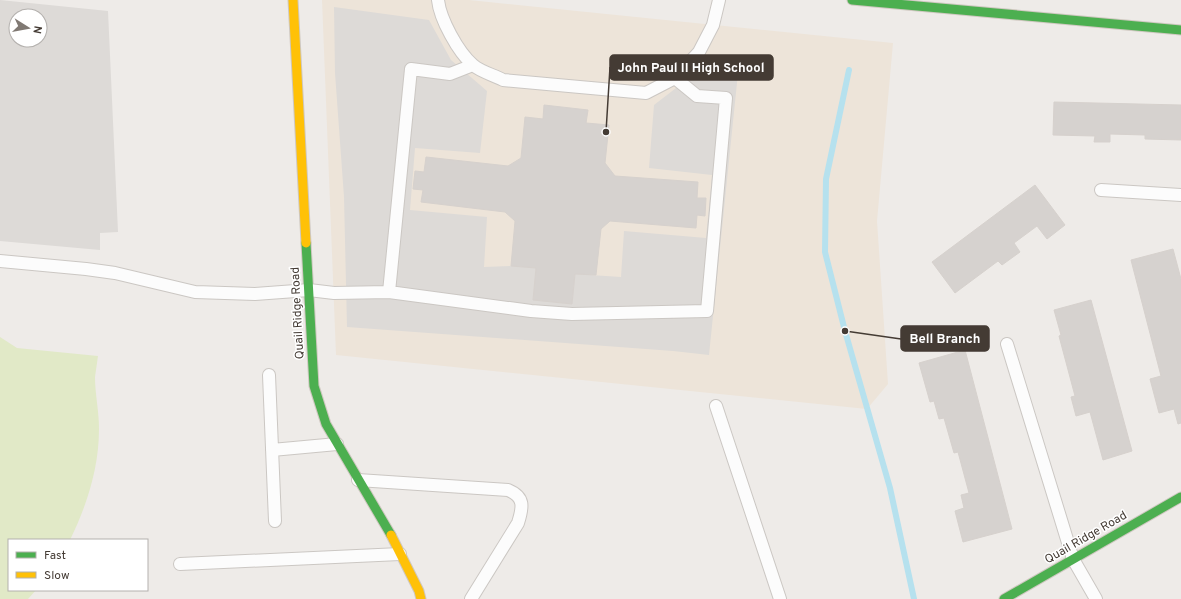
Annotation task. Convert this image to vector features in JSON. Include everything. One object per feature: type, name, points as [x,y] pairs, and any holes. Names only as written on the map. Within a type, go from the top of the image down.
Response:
[{"type":"street","name":"Quail Ridge Road","points":[[293,0],[314,386],[326,424],[400,554],[419,591],[421,599]]},
{"type":"street","points":[[852,0],[1181,30]]},
{"type":"street","name":"Quail Ridge Road","points":[[1004,599],[1181,497]]},
{"type":"lane","points":[[438,0],[447,29],[473,65],[482,71],[504,80],[646,94],[675,78],[699,52],[713,25],[719,0]]},
{"type":"lane","points":[[389,292],[411,69],[450,74],[473,65]]},
{"type":"lane","points":[[0,261],[115,273],[195,292],[255,294],[309,290],[334,293],[389,292],[531,311],[572,314],[706,311],[726,98],[697,96],[675,78]]},
{"type":"lane","points":[[1101,190],[1181,195]]},
{"type":"lane","points":[[1007,344],[1073,559],[1096,599]]},
{"type":"lane","points":[[269,375],[275,521]]},
{"type":"lane","points":[[716,406],[780,599]]},
{"type":"lane","points":[[272,450],[337,444]]},
{"type":"lane","points":[[358,480],[508,490],[517,493],[522,510],[518,523],[471,599]]},
{"type":"lane","points":[[180,564],[400,554]]},
{"type":"shaded area","points":[[0,0],[108,11],[118,232],[100,233],[100,250],[0,241]]},
{"type":"shaded area","points":[[322,0],[469,0],[893,43],[877,221],[888,384],[867,409],[336,355]]},
{"type":"shaded area","points":[[334,7],[429,20],[451,60],[487,91],[480,153],[415,148],[410,210],[487,217],[484,267],[511,266],[536,268],[533,300],[572,304],[575,274],[621,277],[624,231],[706,238],[712,175],[649,168],[654,105],[702,68],[738,73],[709,355],[673,351],[347,327],[344,197],[335,73]]},
{"type":"green space","points":[[0,337],[17,348],[98,356],[95,377],[99,429],[97,458],[91,486],[82,513],[70,539],[8,539],[8,591],[35,591],[28,599],[0,599]]},
{"type":"building","points":[[1054,102],[1181,105],[1181,140],[1145,139],[1145,135],[1110,134],[1110,142],[1094,142],[1095,136],[1053,135]]},
{"type":"building","points":[[544,105],[588,110],[586,123],[609,125],[605,163],[615,176],[698,182],[697,198],[706,198],[705,216],[697,215],[696,228],[610,221],[601,229],[596,275],[575,274],[572,304],[533,300],[536,268],[511,266],[515,221],[505,212],[421,202],[423,190],[413,189],[415,171],[424,172],[426,157],[508,166],[521,158],[525,117],[543,119]]},
{"type":"building","points":[[1035,185],[1065,225],[1047,239],[1037,226],[1014,243],[1020,252],[1002,265],[998,261],[955,293],[932,262]]},
{"type":"building","points":[[1173,249],[1181,279],[1181,423],[1178,424],[1174,409],[1159,413],[1150,379],[1161,376],[1131,260]]},
{"type":"building","points":[[1091,300],[1132,451],[1103,460],[1090,412],[1076,416],[1071,397],[1075,396],[1059,336],[1061,335],[1054,310]]},
{"type":"building","points":[[965,350],[1012,529],[963,542],[955,511],[964,508],[961,495],[969,493],[958,452],[954,453],[944,418],[939,419],[934,401],[930,402],[919,363]]},
{"type":"waterway","points":[[849,70],[826,179],[825,252],[845,331],[890,488],[914,599]]},
{"type":"traffic: fast","points":[[852,0],[1181,30]]},
{"type":"traffic: fast","points":[[306,243],[314,386],[326,424],[391,535]]},
{"type":"traffic: fast","points":[[1004,599],[1181,497]]},
{"type":"traffic: slow","points":[[293,0],[306,243]]},
{"type":"traffic: slow","points":[[391,535],[419,591],[421,599]]},
{"type":"place","name":"John Paul II High School","points":[[606,132]]},
{"type":"place","name":"Bell Branch","points":[[845,331]]}]
